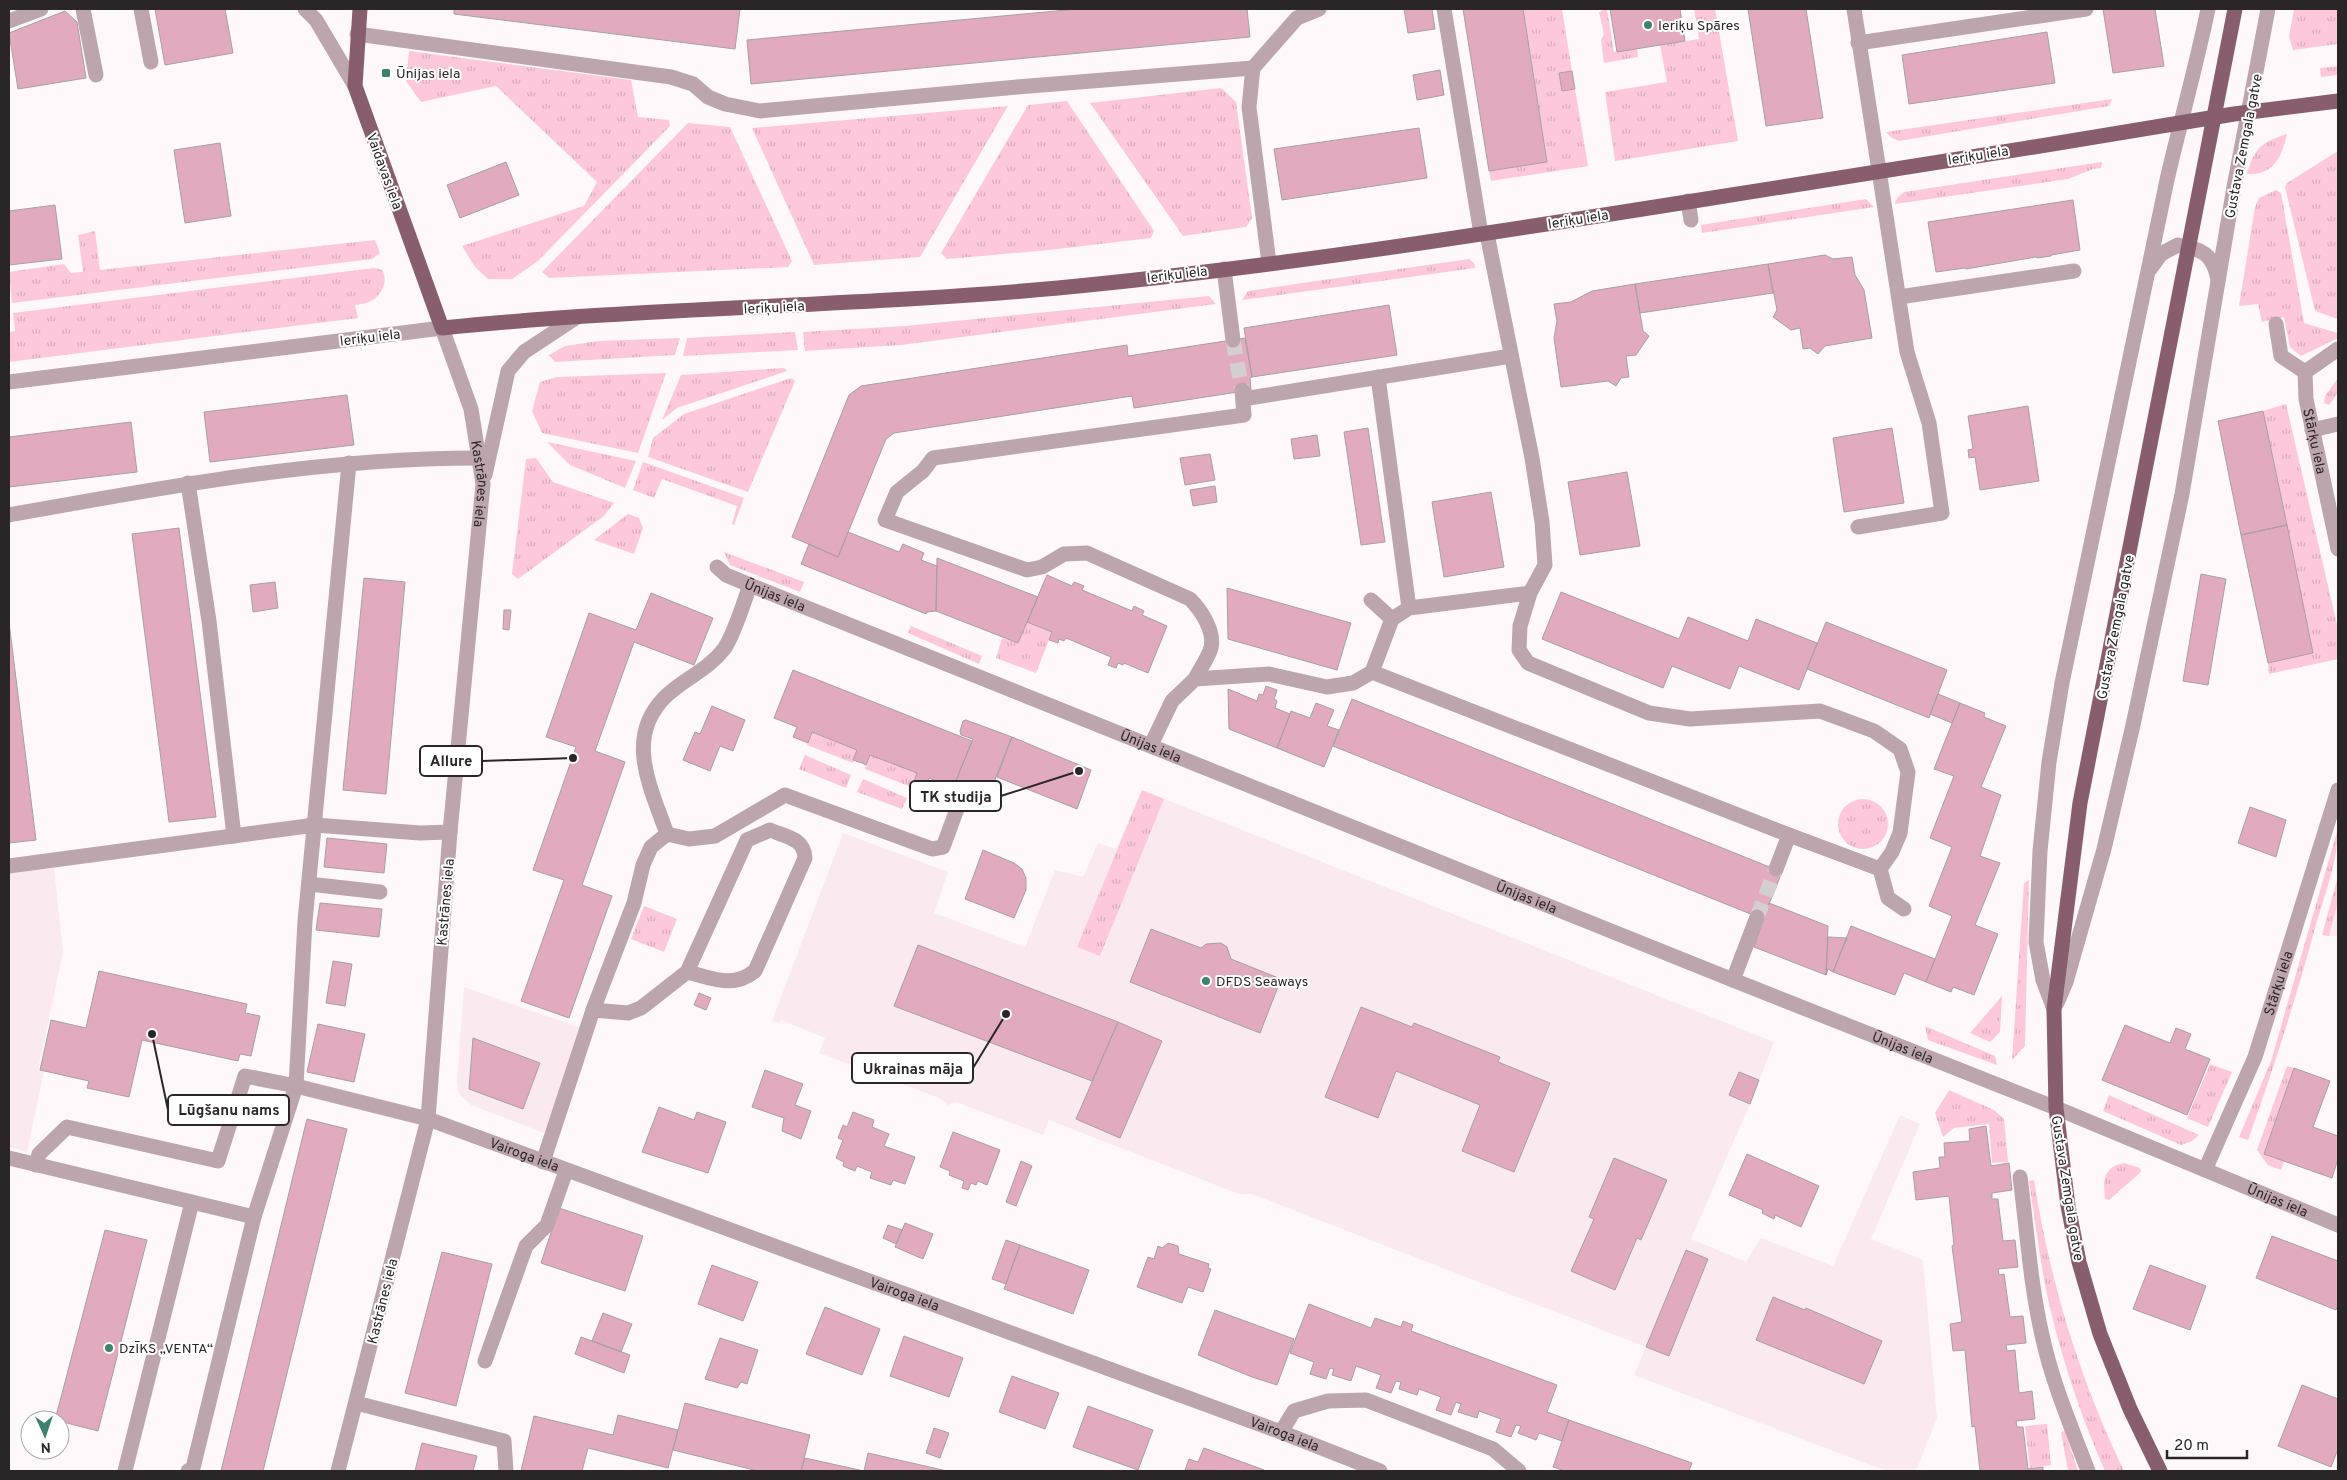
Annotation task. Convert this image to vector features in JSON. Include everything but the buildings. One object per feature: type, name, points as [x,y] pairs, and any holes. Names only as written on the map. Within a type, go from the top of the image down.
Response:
[{"type":"main road","name":"Vaidavas iela","points":[[360,9],[355,86],[442,328]]},
{"type":"main road","name":"Gustava Zemgala gatve","points":[[2160,1471],[2130,1408],[2100,1334],[2079,1262],[2068,1206],[2056,1108],[2054,1009],[2080,803],[2236,9]]},
{"type":"main road","name":"Ieriķu iela","points":[[442,328],[577,317],[892,301],[1059,288],[1224,269],[1484,234],[2249,112],[2338,101]]},
{"type":"street","points":[[9,21],[41,9]]},
{"type":"street","points":[[83,9],[96,75]]},
{"type":"street","points":[[141,9],[151,62]]},
{"type":"street","points":[[305,9],[316,20],[355,86]]},
{"type":"street","points":[[1269,263],[1249,106],[1253,68],[1297,18],[1319,9]]},
{"type":"street","points":[[1444,9],[1484,234],[1511,356],[1542,522],[1546,565],[1530,593],[1520,626],[1519,650],[1528,663],[1649,713],[1690,719],[1820,711],[1874,731],[1900,749],[1908,772],[1900,833],[1892,852],[1880,869]]},
{"type":"street","points":[[1854,9],[1878,172],[1908,352],[1929,423],[1942,513],[1858,527]]},
{"type":"street","points":[[1858,43],[2086,9]]},
{"type":"street","name":"Gustava Zemgala gatve","points":[[2054,1009],[2044,980],[2036,942],[2040,851],[2049,762],[2062,683],[2148,273],[2180,123],[2196,68],[2208,9]]},
{"type":"street","name":"Gustava Zemgala gatve","points":[[2054,1009],[2066,982],[2104,849],[2133,725],[2182,494],[2234,187],[2268,9]]},
{"type":"street","points":[[357,34],[671,77],[694,84],[708,97],[725,104],[760,111],[1017,87],[1253,68]]},
{"type":"street","points":[[1688,202],[1692,220]]},
{"type":"street","name":"Gustava Zemgala gatve","points":[[2148,273],[2161,254],[2178,245],[2201,249],[2215,264],[2219,283]]},
{"type":"street","points":[[1224,269],[1234,340]]},
{"type":"street","points":[[1899,297],[2074,271]]},
{"type":"street","points":[[483,484],[508,372],[524,352],[577,317]]},
{"type":"street","points":[[2276,324],[2281,356],[2305,372],[2338,349]]},
{"type":"street","name":"Ieriķu iela","points":[[9,382],[442,328]]},
{"type":"street","name":"Kastrānes iela","points":[[338,1471],[428,1119],[450,832],[483,484],[470,409],[442,328]]},
{"type":"street","points":[[1151,745],[1172,701],[1195,679],[1211,647],[1208,628],[1202,611],[1190,599],[1087,553],[1064,554],[1042,567],[1027,570],[885,520],[897,492],[923,471],[933,458],[1244,415],[1242,395],[1378,377],[1511,356]]},
{"type":"street","name":"Stārķu iela","points":[[2305,372],[2306,399],[2338,548]]},
{"type":"street","points":[[1378,377],[1409,608]]},
{"type":"street","points":[[2312,430],[2338,424]]},
{"type":"street","points":[[9,515],[188,483],[349,463],[478,458]]},
{"type":"street","points":[[188,1471],[193,1468],[254,1217],[296,1086],[305,921],[336,581],[349,463]]},
{"type":"street","points":[[188,483],[209,621],[234,836]]},
{"type":"street","name":"Ūnijas iela","points":[[717,567],[726,575],[750,585],[2056,1108],[2338,1225]]},
{"type":"street","points":[[667,834],[646,773],[643,735],[650,718],[665,697],[704,670],[725,648],[750,585]]},
{"type":"street","points":[[1195,679],[1269,674],[1327,687],[1353,683],[1372,672],[1392,619],[1409,608],[1530,593]]},
{"type":"street","points":[[1371,600],[1392,619]]},
{"type":"street","points":[[1372,672],[1880,869]]},
{"type":"street","name":"Stārķu iela","points":[[2205,1170],[2255,1058],[2338,790]]},
{"type":"street","points":[[667,834],[689,839],[715,836],[785,795],[932,849],[944,847],[957,809]]},
{"type":"street","points":[[9,866],[315,825],[420,833],[450,832]]},
{"type":"street","points":[[594,1010],[628,1013],[642,1008],[687,972],[747,840],[770,830],[800,842],[804,848],[805,858],[754,971],[744,980],[733,982],[687,972]]},
{"type":"street","points":[[542,1162],[594,1010],[634,903],[643,865],[651,847],[667,834]]},
{"type":"street","points":[[1776,869],[1789,835]]},
{"type":"street","points":[[1880,869],[1888,898],[1904,908]]},
{"type":"street","points":[[309,884],[380,892]]},
{"type":"street","points":[[1733,980],[1757,917]]},
{"type":"street","name":"Vairoga iela","points":[[36,1165],[39,1154],[67,1127],[218,1161],[245,1076],[296,1086],[428,1119],[1281,1432],[1380,1471]]},
{"type":"street","points":[[9,1158],[254,1217]]},
{"type":"street","points":[[485,1361],[526,1246],[547,1225],[566,1171]]},
{"type":"street","points":[[2020,1177],[2033,1290],[2041,1334],[2049,1366],[2088,1471]]},
{"type":"street","points":[[125,1471],[192,1202]]},
{"type":"street","points":[[1281,1432],[1294,1410],[1328,1401],[1366,1400],[1493,1449],[1519,1471]]},
{"type":"street","points":[[356,1403],[504,1441],[506,1471]]},
{"type":"shaded area","points":[[1142,790],[1774,1042],[1750,1104],[1691,1239],[1746,1262],[1761,1238],[1833,1266],[1900,1115],[1920,1124],[1871,1239],[1923,1260],[1937,1418],[1916,1471],[1886,1471],[1634,1375],[1646,1347],[1252,1194],[1239,1194],[1049,1120],[1043,1135],[956,1102],[948,1105],[939,1098],[819,1053],[825,1038],[781,1020],[780,1023],[772,1021],[843,833],[948,872],[934,913],[1025,947],[1055,870],[1083,877],[1098,843],[1116,849]]},
{"type":"shaded area","points":[[54,868],[63,952],[38,1070],[44,1071],[27,1152],[9,1147],[9,873]]},
{"type":"shaded area","points":[[2338,902],[2338,936],[2329,936]]},
{"type":"shaded area","points":[[464,987],[583,1029],[544,1133],[471,1105],[459,1094],[457,1081]]},
{"type":"green space","points":[[1523,9],[1562,9],[1572,71],[1559,73],[1562,90],[1575,89],[1588,166],[1491,181],[1489,171],[1547,162]]},
{"type":"green space","points":[[1602,9],[1607,9],[1614,52],[1637,48],[1638,57],[1604,63],[1601,40],[1604,34],[1599,12]]},
{"type":"green space","points":[[1694,9],[1715,9],[1738,141],[1615,161],[1605,92],[1667,82],[1660,45],[1699,39]]},
{"type":"green space","points":[[2294,9],[2338,9],[2338,44],[2293,50],[2289,37]]},
{"type":"green space","points":[[409,51],[631,80],[638,117],[669,120],[670,126],[538,261],[512,279],[488,279],[475,267],[462,246],[584,206],[597,182],[496,86],[421,102],[406,81]]},
{"type":"green space","points":[[2338,66],[2338,75],[2321,77],[2320,68]]},
{"type":"green space","points":[[1221,88],[1236,102],[1252,218],[1246,227],[1183,236],[1090,103]]},
{"type":"green space","points":[[2112,99],[2109,106],[1899,141],[1892,138],[1886,132]]},
{"type":"green space","points":[[1067,101],[1154,231],[1151,238],[947,259],[941,253],[1028,105]]},
{"type":"green space","points":[[1008,106],[920,257],[814,265],[752,128]]},
{"type":"green space","points":[[688,123],[730,127],[792,261],[788,267],[549,278],[542,272]]},
{"type":"green space","points":[[2287,134],[2279,157],[2270,168],[2264,172],[2247,174],[2253,158],[2260,147],[2271,140]]},
{"type":"green space","points":[[2338,151],[2338,319],[2315,311],[2285,187],[2287,183]]},
{"type":"green space","points":[[2102,162],[2101,168],[2093,169],[2068,179],[1895,204],[1897,198],[1904,192]]},
{"type":"green space","points":[[2276,190],[2281,193],[2304,323],[2338,333],[2338,338],[2301,356],[2290,347],[2284,317],[2262,322],[2258,304],[2239,306],[2255,207],[2259,198]]},
{"type":"green space","points":[[1866,199],[1874,207],[1702,233],[1701,225]]},
{"type":"green space","points":[[95,231],[100,270],[375,240],[380,253],[372,259],[12,303],[9,272],[64,264],[71,273],[83,272],[78,235]]},
{"type":"green space","points":[[1469,259],[1474,263],[1475,268],[1242,300],[1248,291]]},
{"type":"green space","points":[[374,268],[382,270],[384,274],[383,287],[371,301],[355,305],[358,318],[9,362],[9,332],[15,331],[13,313]]},
{"type":"green space","points":[[1209,296],[1216,304],[901,345],[805,351],[803,332],[905,326]]},
{"type":"green space","points":[[795,332],[798,350],[683,356],[687,338]]},
{"type":"green space","points":[[680,338],[675,355],[555,362],[549,355],[565,346],[598,341]]},
{"type":"green space","points":[[784,368],[787,371],[677,408],[662,420],[681,375]]},
{"type":"green space","points":[[666,373],[638,453],[542,433],[532,411],[540,382],[557,377]]},
{"type":"green space","points":[[791,378],[795,381],[748,492],[648,457],[653,438],[684,414]]},
{"type":"green space","points":[[2338,378],[2338,393],[2329,405],[2324,403],[2325,396]]},
{"type":"green space","points":[[2286,404],[2338,629],[2338,659],[2269,674],[2268,663],[2313,653],[2263,411]]},
{"type":"green space","points":[[547,442],[636,461],[625,488],[570,465]]},
{"type":"green space","points":[[536,458],[553,482],[614,503],[604,516],[518,579],[512,574],[526,459]]},
{"type":"green space","points":[[643,462],[744,498],[734,525],[732,524],[737,506],[662,479],[654,498],[633,490]]},
{"type":"green space","points":[[628,514],[639,518],[643,528],[634,554],[594,540]]},
{"type":"green space","points":[[724,552],[804,582],[800,592],[730,565]]},
{"type":"green space","points":[[1027,622],[1052,632],[1036,673],[996,658],[1002,638],[1018,643]]},
{"type":"green space","points":[[911,626],[982,656],[979,664],[908,633]]},
{"type":"green space","points":[[812,732],[857,750],[853,763],[807,745]]},
{"type":"green space","points":[[805,755],[851,775],[846,788],[799,769]]},
{"type":"green space","points":[[870,755],[917,773],[911,787],[865,769]]},
{"type":"green space","points":[[863,779],[907,798],[902,809],[857,792]]},
{"type":"green space","points":[[1142,790],[1164,799],[1100,956],[1077,947]]},
{"type":"green space","points":[[1858,799],[1868,799],[1881,806],[1888,819],[1888,829],[1881,842],[1868,849],[1858,849],[1849,845],[1842,838],[1838,829],[1838,819],[1842,810],[1849,803]]},
{"type":"green space","points":[[2338,828],[2334,864],[2328,887],[2285,1031],[2248,1140],[2239,1137],[2271,1061]]},
{"type":"green space","points":[[2338,876],[2338,902],[2329,936],[2322,935]]},
{"type":"green space","points":[[2029,880],[2025,1046],[2012,1060],[2024,883]]},
{"type":"green space","points":[[644,906],[677,919],[664,952],[631,939]]},
{"type":"green space","points":[[2002,996],[2000,1032],[1990,1042],[1970,1033]]},
{"type":"green space","points":[[1925,1026],[1995,1056],[1997,1065],[1928,1040]]},
{"type":"green space","points":[[2210,1064],[2232,1072],[2208,1127],[2187,1118]]},
{"type":"green space","points":[[2287,1066],[2294,1068],[2284,1161],[2281,1170],[2268,1165],[2257,1150]]},
{"type":"green space","points":[[1949,1090],[1994,1110],[2004,1119],[2008,1162],[1992,1163],[1989,1124],[1954,1128],[1943,1137],[1935,1113]]},
{"type":"green space","points":[[2109,1095],[2199,1135],[2192,1141],[2181,1145],[2103,1111]]},
{"type":"green space","points":[[2124,1163],[2140,1168],[2141,1172],[2109,1200],[2105,1199],[2104,1186],[2108,1171]]},
{"type":"green space","points":[[2034,1180],[2048,1255],[2068,1329],[2093,1401],[2124,1471],[2105,1471],[2089,1433],[2069,1375],[2052,1316],[2042,1266],[2029,1181]]},
{"type":"green space","points":[[2047,1424],[2051,1465],[2030,1468],[2025,1426]]},
{"type":"green space","points":[[2065,1431],[2078,1471],[2068,1471],[2061,1432]]},
{"type":"tunnel","points":[[1233,340],[1242,390]]},
{"type":"tunnel","points":[[1757,917],[1776,869]]},
{"type":"place","name":"Ieriķu Spāres","points":[[1648,25]]},
{"type":"place","name":"Ūnijas iela","points":[[386,73]]},
{"type":"place","name":"Allure","points":[[573,758]]},
{"type":"place","name":"TK studija","points":[[1079,771]]},
{"type":"place","name":"DFDS Seaways","points":[[1206,981]]},
{"type":"place","name":"Ukrainas māja","points":[[1006,1014]]},
{"type":"place","name":"Lūgšanu nams","points":[[152,1034]]},
{"type":"place","name":"DzĪKS „VENTA“","points":[[109,1348]]}]
